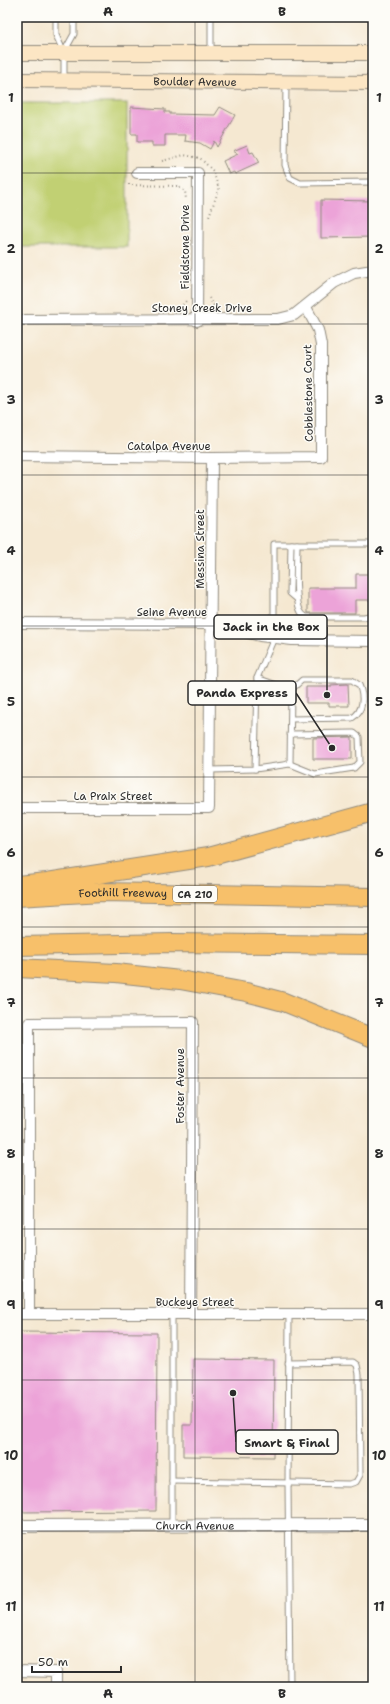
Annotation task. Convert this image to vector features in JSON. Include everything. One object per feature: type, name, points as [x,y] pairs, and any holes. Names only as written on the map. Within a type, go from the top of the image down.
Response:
[{"type":"highway","points":[[17,885],[47,882],[208,856],[373,812]]},
{"type":"highway","name":"Foothill Freeway","points":[[17,897],[103,892],[373,897]]},
{"type":"highway","points":[[17,946],[172,943],[373,945]]},
{"type":"highway","points":[[17,968],[116,972],[180,980],[246,992],[284,1002],[373,1038]]},
{"type":"main road","points":[[17,53],[373,53]]},
{"type":"main road","name":"Boulder Avenue","points":[[17,80],[373,83]]},
{"type":"street","name":"Fieldstone Drive","points":[[137,173],[198,173],[197,321]]},
{"type":"street","name":"Stoney Creek Drive","points":[[17,320],[197,321],[278,319],[294,316],[334,283],[354,273],[373,270]]},
{"type":"street","name":"Cobblestone Court","points":[[306,307],[318,330],[321,345],[321,457]]},
{"type":"street","name":"Catalpa Avenue","points":[[17,456],[212,458],[321,457]]},
{"type":"street","name":"Messina Street","points":[[209,808],[212,624],[212,458]]},
{"type":"street","name":"Seine Avenue","points":[[17,623],[212,624],[274,638],[292,640],[373,641]]},
{"type":"street","name":"La Praix Street","points":[[17,808],[209,808]]},
{"type":"street","name":"Foster Avenue","points":[[29,1314],[29,1023],[193,1022],[191,1315]]},
{"type":"street","name":"Buckeye Street","points":[[17,1314],[373,1314]]},
{"type":"street","name":"Church Avenue","points":[[17,1526],[373,1525]]},
{"type":"street","points":[[17,1671],[56,1672],[56,1687]]},
{"type":"lane","points":[[17,18],[27,17]]},
{"type":"lane","points":[[56,17],[56,35],[64,53],[64,80]]},
{"type":"lane","points":[[64,53],[74,34],[74,17]]},
{"type":"lane","points":[[211,17],[211,52]]},
{"type":"lane","points":[[286,82],[285,165],[290,178],[300,183],[373,182]]},
{"type":"lane","points":[[255,769],[257,678],[274,638],[274,544],[373,544]]},
{"type":"lane","points":[[291,544],[290,593],[298,599]]},
{"type":"lane","points":[[298,544],[298,599],[302,615],[306,617],[364,617],[373,615]]},
{"type":"lane","points":[[257,678],[291,690]]},
{"type":"lane","points":[[290,764],[291,690],[302,680],[352,680],[359,685],[362,697],[361,709],[358,714],[352,718],[291,719]]},
{"type":"lane","points":[[210,770],[255,769],[290,764],[315,774],[354,768],[360,762],[359,737],[354,733],[290,734]]},
{"type":"lane","points":[[172,1314],[172,1526]]},
{"type":"lane","points":[[289,1314],[288,1526],[290,1687]]},
{"type":"lane","points":[[172,1481],[348,1484],[356,1482],[360,1475],[359,1374],[357,1364],[353,1362],[288,1362]]},
{"type":"green space","points":[[17,103],[127,103],[127,247],[17,247]]},
{"type":"building","points":[[131,107],[165,109],[165,112],[170,112],[170,114],[215,115],[220,107],[235,115],[217,147],[214,141],[210,149],[200,143],[185,141],[186,135],[165,135],[165,146],[152,146],[152,142],[137,142],[137,134],[131,134]]},
{"type":"building","points":[[247,145],[250,153],[253,152],[259,163],[235,174],[234,172],[229,174],[223,161],[238,154],[233,151]]},
{"type":"building","points":[[321,200],[373,201],[373,237],[321,238]]},
{"type":"building","points":[[356,574],[373,574],[372,600],[355,600],[355,613],[308,613],[308,588],[356,588]]},
{"type":"building","points":[[348,684],[349,706],[329,706],[329,703],[306,703],[306,687],[331,687],[331,685]]},
{"type":"building","points":[[352,737],[352,759],[313,759],[313,738]]},
{"type":"building","points":[[17,1332],[157,1333],[156,1511],[17,1512]]},
{"type":"building","points":[[193,1359],[274,1360],[273,1457],[183,1456],[183,1425],[192,1425]]},
{"type":"place","name":"Jack in the Box","points":[[327,695]]},
{"type":"place","name":"Panda Express","points":[[332,748]]},
{"type":"place","name":"Smart & Final","points":[[233,1393]]}]
